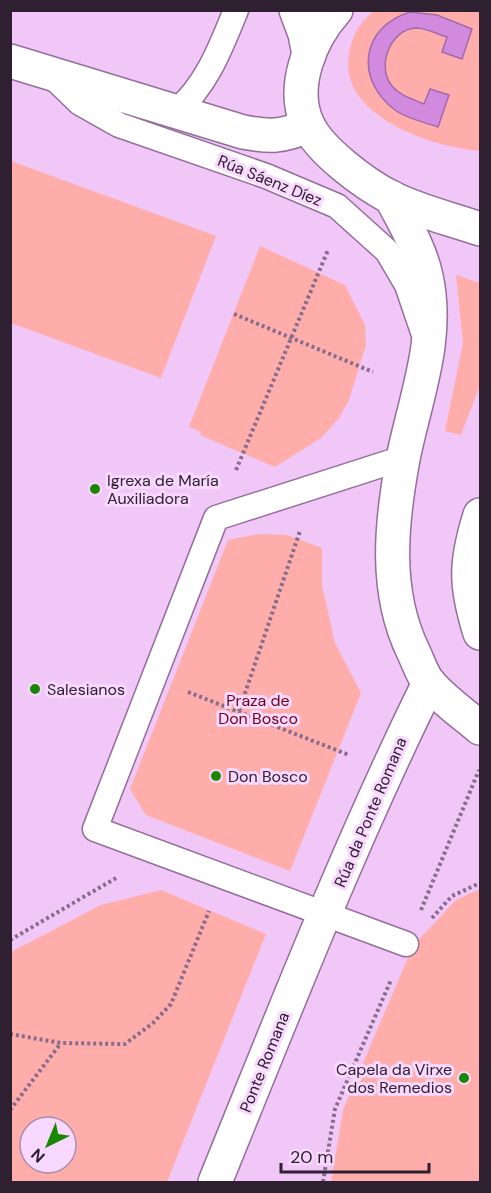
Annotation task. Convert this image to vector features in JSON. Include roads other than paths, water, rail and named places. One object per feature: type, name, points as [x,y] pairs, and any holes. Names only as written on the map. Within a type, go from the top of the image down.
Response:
[{"type":"street","points":[[296,10],[305,34],[309,55]]},
{"type":"street","points":[[336,10],[309,55],[300,102],[308,126],[333,155],[365,181],[391,197],[480,229]]},
{"type":"street","name":"Rúa Sáenz Díez","points":[[10,61],[175,112],[269,137],[284,136],[308,126]]},
{"type":"street","points":[[391,197],[414,242],[426,276],[428,350],[403,458],[393,536],[393,589],[405,634],[429,683],[480,728]]},
{"type":"street","points":[[480,515],[467,571],[472,606],[480,633]]},
{"type":"street","name":"Rúa da Ponte Romana","points":[[320,928],[429,683]]},
{"type":"street","name":"Ponte Romana","points":[[215,1182],[320,928]]},
{"type":"lane","points":[[175,112],[186,102],[211,67],[236,10]]},
{"type":"lane","name":"Rúa Sáenz Díez","points":[[51,75],[80,103],[119,125],[266,176],[337,206],[387,251],[407,285],[428,350]]},
{"type":"lane","points":[[403,458],[216,518],[95,829],[223,876],[320,928],[406,944]]},
{"type":"place","name":"Igrexa de María Auxiliadora","points":[[95,489]]},
{"type":"place","name":"Salesianos","points":[[35,689]]},
{"type":"place","name":"Don Bosco","points":[[216,776]]},
{"type":"place","name":"Capela da Virxe dos Remedios","points":[[464,1078]]},
{"type":"park label","name":"Praza de Don Bosco","points":[[258,709]]}]
